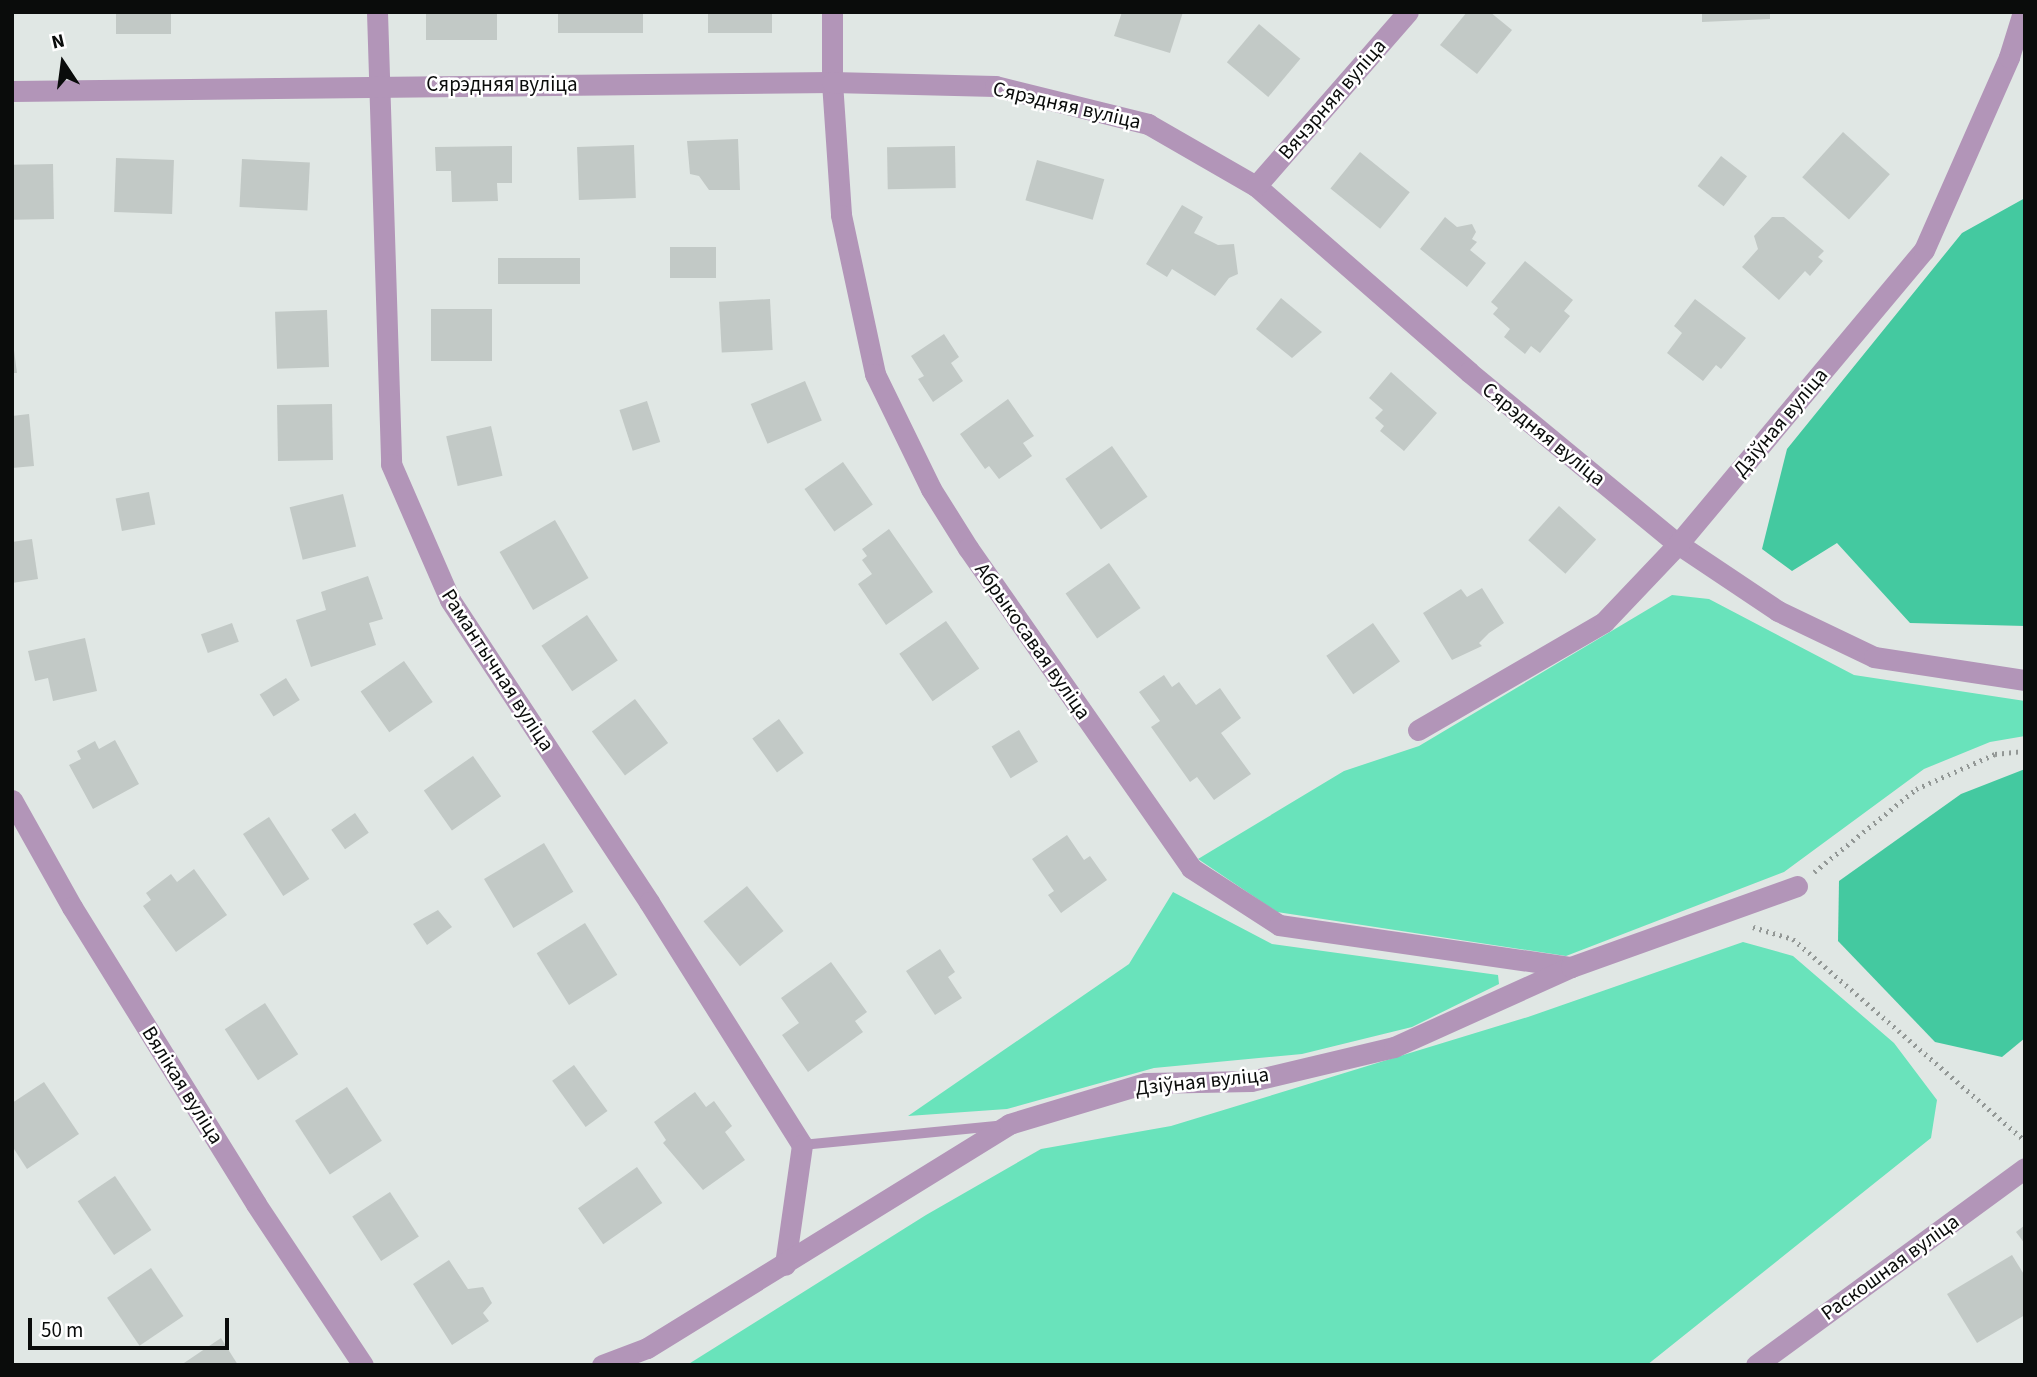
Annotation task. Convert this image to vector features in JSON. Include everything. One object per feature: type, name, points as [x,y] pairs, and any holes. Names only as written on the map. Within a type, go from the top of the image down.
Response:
[{"type":"street","name":"Рамантычная вуліца","points":[[377,12],[376,85],[391,464],[450,600],[649,902],[802,1145]]},
{"type":"street","name":"Абрыкосавая вуліца","points":[[832,12],[832,82],[841,215],[875,374],[931,489],[968,548],[1191,868],[1279,925],[1571,967]]},
{"type":"street","name":"Вячэрняя вуліца","points":[[1255,186],[1408,12]]},
{"type":"street","name":"Дзіўная вуліца","points":[[1418,730],[1604,622],[1678,544],[1924,250],[2009,57],[2023,12]]},
{"type":"street","name":"Сярэдняя вуліца","points":[[12,91],[832,82],[995,86],[1148,124],[1255,186],[1469,372],[1678,544],[1778,611],[1874,657],[2025,680]]},
{"type":"street","name":"Вялікая вуліца","points":[[12,800],[86,930],[363,1365]]},
{"type":"street","name":"Дзіўная вуліца","points":[[602,1365],[647,1356],[785,1265],[1009,1124],[1146,1083],[1251,1081],[1394,1047],[1571,967],[1797,886]]},
{"type":"street","points":[[785,1265],[802,1145]]},
{"type":"street","name":"Раскошная вуліца","points":[[1756,1365],[2025,1168]]},
{"type":"lane","points":[[802,1145],[1009,1124]]},
{"type":"path","points":[[1797,886],[1916,789],[1995,754],[2025,751]]},
{"type":"path","points":[[1715,915],[1793,939],[2025,1141]]},
{"type":"green space","points":[[2025,198],[2025,626],[1910,623],[1837,543],[1792,571],[1762,549],[1787,449],[1962,233]]},
{"type":"green space","points":[[1672,595],[1709,599],[1854,675],[2025,701],[2025,736],[1990,742],[1924,769],[1784,872],[1566,956],[1277,912],[1198,859],[1344,771],[1419,746]]},
{"type":"green space","points":[[2025,769],[2025,1038],[2002,1057],[1935,1042],[1838,941],[1839,881],[1961,794]]},
{"type":"green space","points":[[1173,892],[1272,944],[1498,975],[1499,984],[1412,1027],[1302,1054],[1154,1068],[1007,1109],[908,1116],[1129,964]]},
{"type":"green space","points":[[1743,942],[1793,956],[1894,1043],[1937,1100],[1931,1138],[1647,1365],[687,1365],[926,1215],[1041,1149],[1171,1126],[1528,1017]]},
{"type":"building","points":[[116,12],[171,12],[171,34],[116,34]]},
{"type":"building","points":[[426,12],[497,12],[497,40],[426,40]]},
{"type":"building","points":[[558,12],[643,12],[643,33],[558,33]]},
{"type":"building","points":[[708,12],[772,12],[772,33],[708,33]]},
{"type":"building","points":[[1122,12],[1183,12],[1170,53],[1114,36]]},
{"type":"building","points":[[1467,12],[1490,12],[1512,30],[1477,74],[1440,45]]},
{"type":"building","points":[[1702,12],[1770,12],[1770,19],[1702,22]]},
{"type":"building","points":[[1259,24],[1300,59],[1268,97],[1227,62]]},
{"type":"building","points":[[1843,132],[1890,174],[1849,219],[1802,177]]},
{"type":"building","points":[[738,139],[740,190],[709,190],[699,176],[690,174],[687,141]]},
{"type":"building","points":[[634,145],[636,198],[579,200],[577,147]]},
{"type":"building","points":[[512,146],[512,183],[497,183],[498,201],[452,202],[451,171],[436,171],[435,147]]},
{"type":"building","points":[[955,146],[956,188],[888,189],[887,147]]},
{"type":"building","points":[[1360,152],[1410,192],[1380,229],[1330,189]]},
{"type":"building","points":[[1721,156],[1747,176],[1724,206],[1698,186]]},
{"type":"building","points":[[116,158],[174,160],[172,214],[114,212]]},
{"type":"building","points":[[242,159],[310,163],[307,210],[239,207]]},
{"type":"building","points":[[1037,160],[1104,179],[1093,220],[1025,200]]},
{"type":"building","points":[[53,164],[54,219],[13,220],[12,165]]},
{"type":"building","points":[[1182,205],[1203,217],[1194,233],[1218,245],[1234,244],[1238,274],[1229,278],[1215,296],[1172,269],[1167,277],[1146,264]]},
{"type":"building","points":[[1445,217],[1457,227],[1472,224],[1476,232],[1472,239],[1477,242],[1470,250],[1486,263],[1467,287],[1420,249]]},
{"type":"building","points":[[1772,217],[1784,217],[1824,251],[1818,257],[1823,261],[1810,276],[1805,271],[1779,300],[1742,267],[1758,249],[1754,236]]},
{"type":"building","points":[[670,247],[716,247],[716,278],[670,278]]},
{"type":"building","points":[[498,258],[580,258],[580,284],[498,284]]},
{"type":"building","points":[[1525,261],[1573,300],[1564,311],[1570,316],[1540,353],[1531,346],[1525,354],[1504,337],[1510,329],[1493,314],[1498,308],[1491,302]]},
{"type":"building","points":[[1281,298],[1322,332],[1292,358],[1256,329]]},
{"type":"building","points":[[770,299],[773,350],[722,353],[719,302]]},
{"type":"building","points":[[1695,299],[1746,338],[1721,369],[1716,365],[1703,381],[1667,353],[1682,333],[1674,326]]},
{"type":"building","points":[[431,309],[492,309],[492,361],[431,361]]},
{"type":"building","points":[[327,310],[329,367],[277,369],[275,312]]},
{"type":"building","points":[[944,334],[959,357],[951,363],[963,381],[933,402],[918,379],[924,376],[911,356]]},
{"type":"building","points":[[12,335],[17,373],[12,373]]},
{"type":"building","points":[[1391,372],[1437,413],[1404,451],[1380,431],[1384,426],[1375,418],[1383,410],[1369,398]]},
{"type":"building","points":[[805,381],[822,421],[767,444],[751,404]]},
{"type":"building","points":[[1008,399],[1034,436],[1023,443],[1032,456],[999,479],[989,466],[985,469],[960,434]]},
{"type":"building","points":[[647,401],[660,442],[633,451],[619,410]]},
{"type":"building","points":[[332,404],[333,460],[278,461],[277,405]]},
{"type":"building","points":[[29,414],[34,466],[12,468],[12,416]]},
{"type":"building","points":[[491,426],[502,476],[458,486],[446,436]]},
{"type":"building","points":[[1112,446],[1148,497],[1101,529],[1065,479]]},
{"type":"building","points":[[843,462],[873,505],[834,532],[804,489]]},
{"type":"building","points":[[149,492],[155,524],[122,531],[116,498]]},
{"type":"building","points":[[343,494],[356,546],[303,560],[290,507]]},
{"type":"building","points":[[1559,506],[1596,539],[1565,574],[1528,540]]},
{"type":"building","points":[[555,520],[588,578],[533,610],[500,552]]},
{"type":"building","points":[[889,529],[933,592],[886,625],[858,584],[872,574],[862,560],[867,556],[862,549]]},
{"type":"building","points":[[32,539],[38,579],[12,583],[12,542]]},
{"type":"building","points":[[1109,563],[1141,608],[1097,638],[1066,593]]},
{"type":"building","points":[[368,576],[383,619],[369,623],[376,645],[311,667],[296,620],[326,610],[321,592]]},
{"type":"building","points":[[1482,588],[1504,623],[1479,643],[1482,646],[1452,660],[1423,613],[1461,589],[1467,597]]},
{"type":"building","points":[[587,615],[618,661],[572,691],[541,646]]},
{"type":"building","points":[[946,621],[979,669],[933,701],[899,654]]},
{"type":"building","points":[[232,623],[239,642],[208,653],[201,634]]},
{"type":"building","points":[[1373,623],[1400,662],[1353,694],[1326,656]]},
{"type":"building","points":[[85,638],[97,691],[53,701],[48,678],[35,681],[28,651]]},
{"type":"building","points":[[404,661],[433,702],[389,732],[361,691]]},
{"type":"building","points":[[1164,675],[1172,687],[1179,682],[1196,705],[1220,688],[1241,718],[1221,733],[1251,774],[1214,800],[1197,777],[1190,782],[1151,727],[1160,721],[1139,692]]},
{"type":"building","points":[[286,678],[300,700],[273,716],[260,694]]},
{"type":"building","points":[[635,699],[668,743],[625,775],[592,731]]},
{"type":"building","points":[[779,719],[804,753],[777,772],[752,738]]},
{"type":"building","points":[[1019,730],[1038,762],[1011,778],[992,746]]},
{"type":"building","points":[[115,740],[139,784],[93,809],[69,765],[81,759],[77,751],[95,741],[99,749]]},
{"type":"building","points":[[473,756],[501,796],[452,831],[424,790]]},
{"type":"building","points":[[355,813],[369,833],[345,849],[331,830]]},
{"type":"building","points":[[269,817],[309,879],[283,896],[243,834]]},
{"type":"building","points":[[1067,835],[1084,860],[1090,856],[1107,880],[1061,913],[1048,895],[1054,891],[1032,859]]},
{"type":"building","points":[[544,843],[573,892],[513,928],[484,879]]},
{"type":"building","points":[[194,869],[227,915],[176,952],[143,906],[151,900],[146,893],[171,874],[177,882]]},
{"type":"building","points":[[747,886],[784,931],[740,966],[703,921]]},
{"type":"building","points":[[438,910],[452,927],[427,945],[413,924]]},
{"type":"building","points":[[585,923],[617,975],[569,1005],[537,953]]},
{"type":"building","points":[[940,949],[955,972],[948,977],[962,998],[935,1015],[906,971]]},
{"type":"building","points":[[831,962],[867,1012],[855,1021],[863,1032],[808,1072],[782,1035],[799,1023],[781,998]]},
{"type":"building","points":[[265,1003],[298,1054],[258,1080],[225,1029]]},
{"type":"building","points":[[574,1065],[608,1111],[586,1127],[552,1081]]},
{"type":"building","points":[[44,1082],[79,1134],[27,1169],[12,1146],[12,1103]]},
{"type":"building","points":[[347,1087],[382,1141],[330,1174],[295,1121]]},
{"type":"building","points":[[695,1092],[706,1107],[714,1101],[732,1126],[725,1132],[745,1160],[703,1190],[663,1143],[666,1140],[654,1122]]},
{"type":"building","points":[[637,1167],[662,1203],[603,1244],[578,1208]]},
{"type":"building","points":[[115,1176],[151,1230],[114,1255],[78,1201]]},
{"type":"building","points":[[390,1192],[419,1236],[381,1261],[352,1217]]},
{"type":"building","points":[[2025,1225],[2025,1244],[2016,1232]]},
{"type":"building","points":[[2012,1255],[2025,1276],[2025,1315],[1977,1343],[1947,1294]]},
{"type":"building","points":[[449,1260],[468,1289],[483,1287],[492,1303],[483,1313],[489,1321],[452,1345],[413,1284]]},
{"type":"building","points":[[151,1268],[183,1316],[139,1346],[107,1298]]},
{"type":"building","points":[[221,1338],[238,1365],[181,1365]]}]
